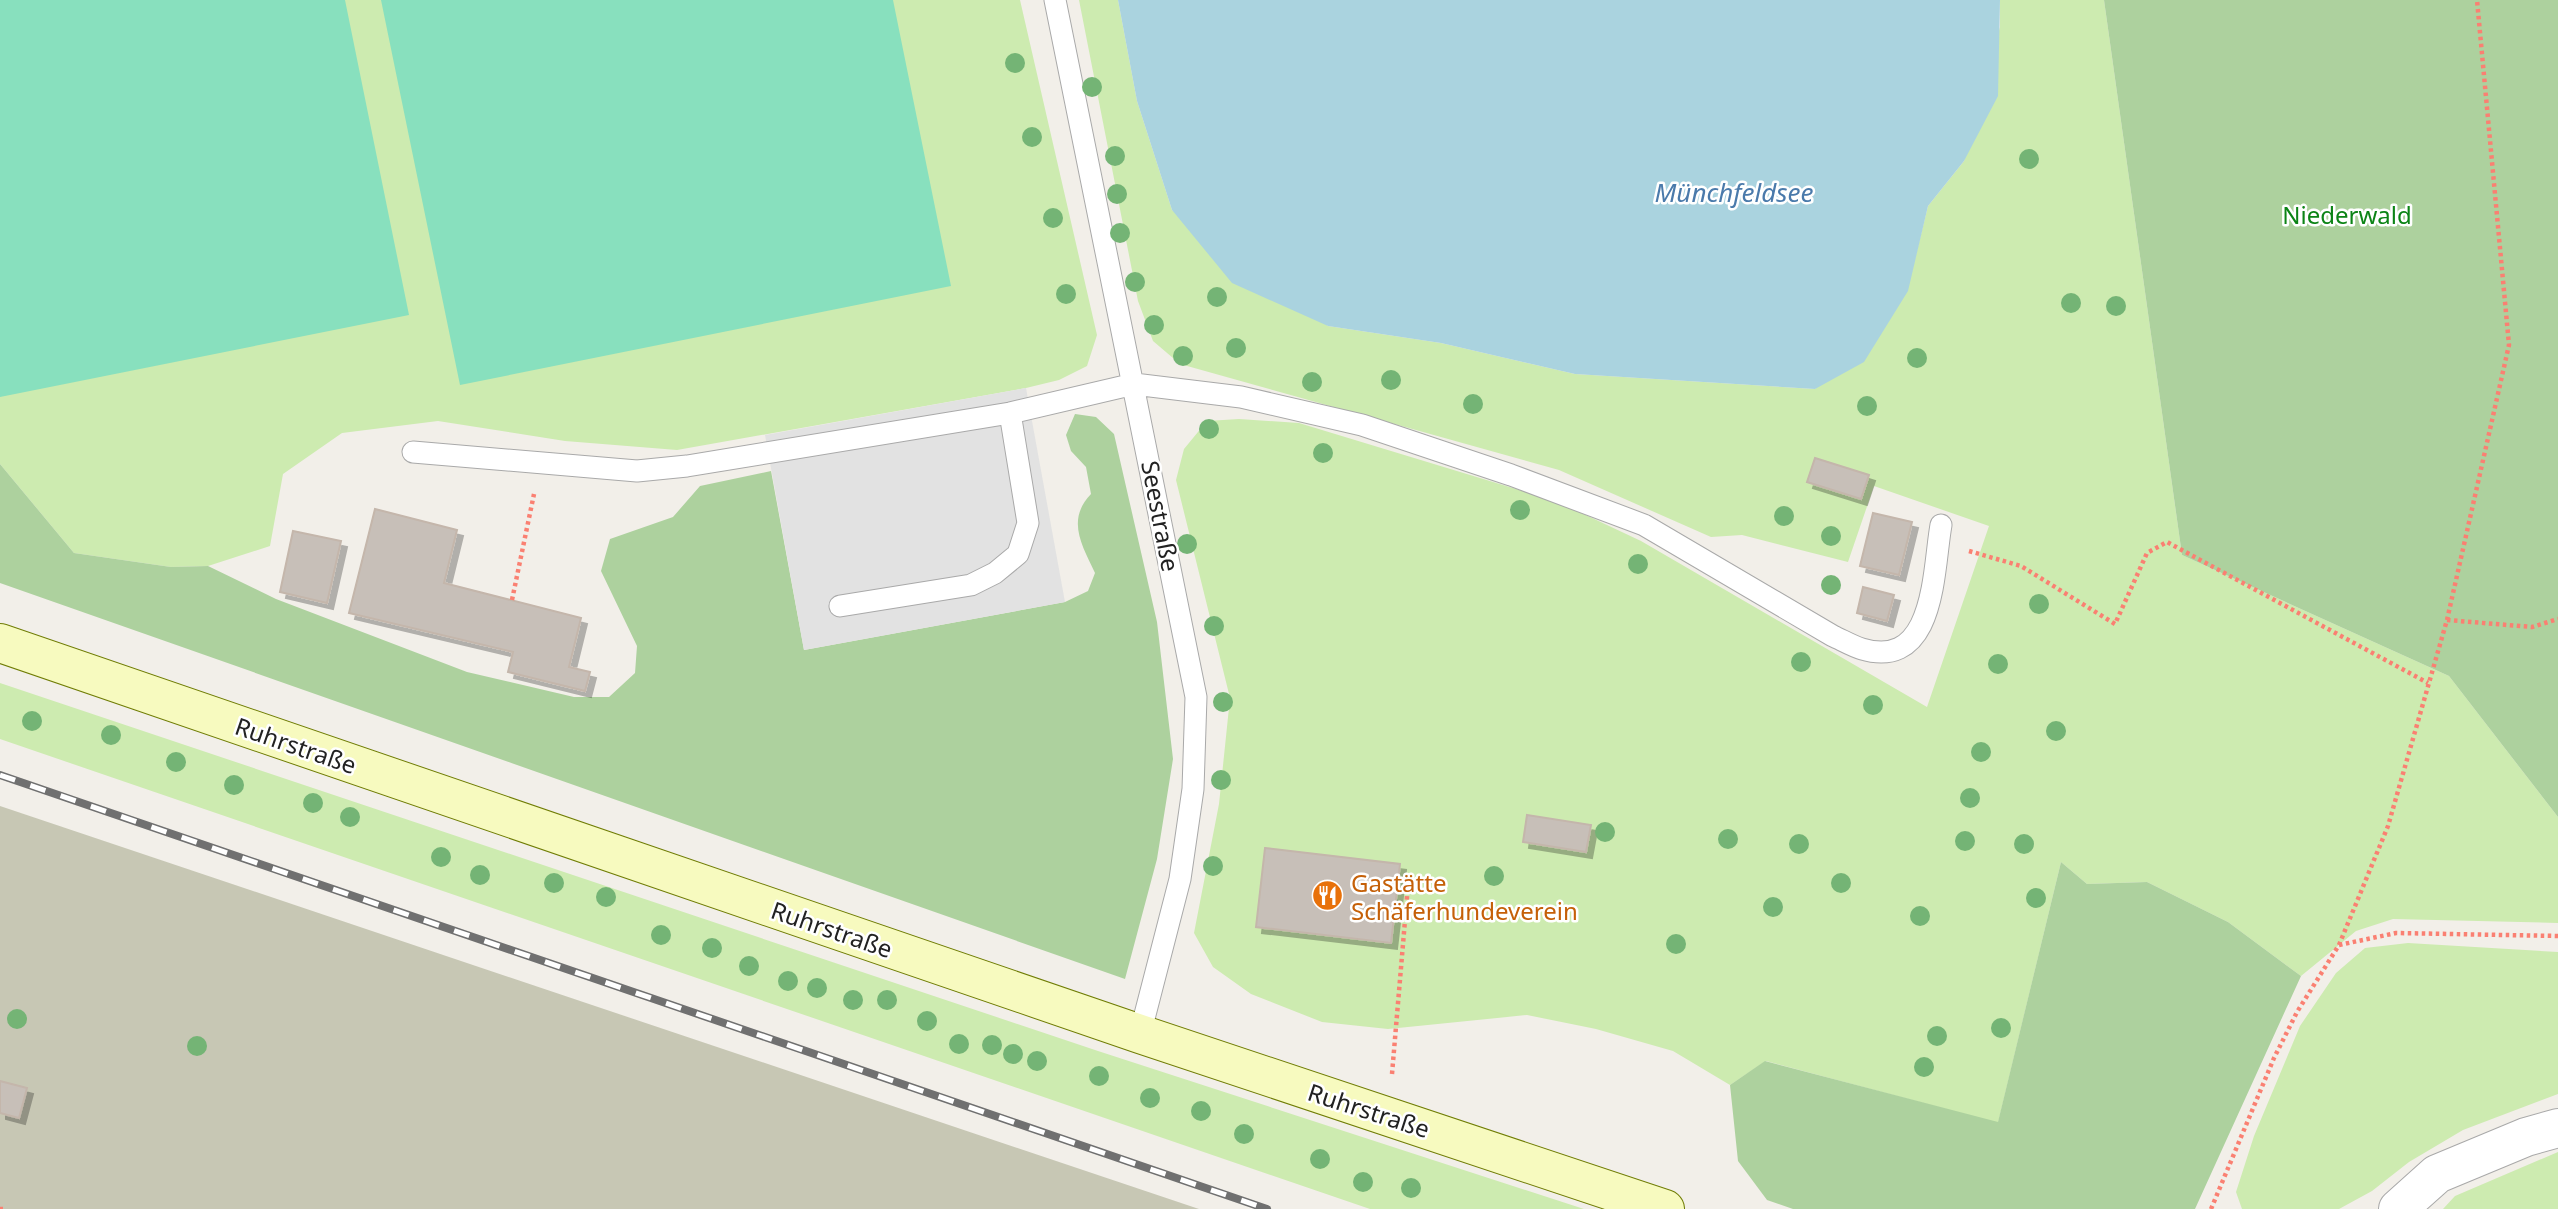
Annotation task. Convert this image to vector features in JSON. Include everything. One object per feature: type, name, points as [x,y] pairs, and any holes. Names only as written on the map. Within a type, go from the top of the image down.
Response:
[{"type":"street","name":"Ruhrstraße","points":[[0,643],[1140,1034],[1665,1209]]},
{"type":"street","points":[[2399,1209],[2437,1174],[2526,1137],[2558,1128]]},
{"type":"lane","name":"Seestraße","points":[[1055,0],[1135,384],[1196,697],[1193,789],[1180,879],[1140,1034]]},
{"type":"lane","points":[[413,452],[637,471],[687,466],[1010,413],[1135,384],[1241,397],[1362,425],[1511,475],[1644,525],[1833,635],[1864,650],[1894,651],[1914,636],[1930,608],[1941,525]]},
{"type":"lane","points":[[840,606],[971,585],[995,573],[1018,554],[1028,523],[1010,413]]},
{"type":"path","points":[[2211,1209],[2274,1058],[2297,1012],[2339,945],[2388,827],[2447,620],[2509,345],[2477,0]]},
{"type":"path","points":[[512,600],[540,463]]},
{"type":"path","points":[[1937,548],[1978,552],[2021,566],[2115,624],[2147,553],[2167,542],[2428,683]]},
{"type":"path","points":[[2447,620],[2532,627],[2558,619]]},
{"type":"path","points":[[1388,1117],[1408,885]]},
{"type":"path","points":[[2339,945],[2396,933],[2558,936]]},
{"type":"shaded area","points":[[1026,388],[1065,602],[804,650],[765,435]]},
{"type":"shaded area","points":[[0,806],[1199,1209],[0,1209]]},
{"type":"green space","points":[[0,0],[1020,0],[1097,335],[1087,366],[1059,380],[677,450],[565,441],[438,421],[342,433],[283,474],[270,546],[208,566],[171,567],[74,553],[0,464]]},
{"type":"green space","points":[[0,0],[345,0],[409,315],[0,397]]},
{"type":"green space","points":[[381,0],[893,0],[951,286],[460,385]]},
{"type":"green space","points":[[1079,0],[1118,0],[1137,101],[1172,210],[1328,326],[1441,343],[1575,374],[1815,389],[1907,291],[1928,206],[1964,161],[2000,27],[2000,0],[2104,0],[2182,555],[2449,676],[2558,817],[2558,923],[2393,919],[2356,931],[2301,976],[2228,922],[2147,882],[2087,884],[2061,862],[1998,1123],[1766,1061],[1730,1085],[1673,1051],[1596,1029],[1527,1015],[1388,1029],[1322,1022],[1251,994],[1213,967],[1194,933],[1219,804],[1230,698],[1176,480],[1184,449],[1207,421],[1239,419],[1299,423],[1556,501],[1641,541],[1927,707],[1989,526],[1874,486],[1848,562],[1742,535],[1711,537],[1559,470],[1180,364],[1153,341],[1138,301]]},
{"type":"green space","name":"Niederwald","points":[[2104,0],[2558,0],[2558,817],[2449,676],[2182,555]]},
{"type":"green space","points":[[1075,414],[1096,417],[1114,434],[1157,622],[1173,759],[1157,859],[1125,979],[0,583],[0,464],[74,553],[171,567],[208,566],[276,599],[467,672],[574,697],[609,697],[635,673],[637,646],[601,571],[610,539],[673,517],[700,486],[771,471],[804,650],[1065,602],[1088,591],[1095,573],[1081,543],[1078,523],[1083,504],[1091,494],[1086,467],[1071,451],[1066,435]]},
{"type":"green space","points":[[0,683],[1098,1051],[1584,1209],[1370,1209],[0,739]]},
{"type":"green space","points":[[2061,862],[2087,884],[2147,882],[2228,922],[2301,976],[2195,1209],[1793,1209],[1767,1200],[1738,1161],[1730,1085],[1765,1061],[1998,1122]]},
{"type":"green space","points":[[2408,943],[2558,952],[2558,1094],[2463,1130],[2409,1162],[2372,1191],[2339,1209],[2242,1209],[2236,1192],[2254,1136],[2300,1026],[2336,973],[2365,948]]},
{"type":"green space","points":[[2558,1152],[2558,1209],[2443,1209],[2455,1196]]},
{"type":"water","name":"Münchfeldsee","points":[[1118,0],[2000,0],[1998,96],[1964,161],[1928,206],[1908,291],[1864,362],[1815,389],[1575,374],[1441,343],[1328,326],[1232,283],[1172,210],[1137,101]]},
{"type":"building","points":[[1815,458],[1869,475],[1861,499],[1807,482]]},
{"type":"building","points":[[375,509],[457,530],[444,583],[581,618],[569,667],[590,672],[585,691],[508,672],[513,652],[349,613]]},
{"type":"building","points":[[1873,513],[1912,522],[1899,575],[1860,566]]},
{"type":"building","points":[[293,531],[341,541],[327,603],[280,592]]},
{"type":"building","points":[[1863,587],[1894,595],[1887,621],[1857,613]]},
{"type":"building","points":[[1527,815],[1591,825],[1586,852],[1523,842]]},
{"type":"building","name":"Gastätte Schäferhundeverein","points":[[1265,848],[1400,864],[1391,943],[1256,927]]},
{"type":"building","points":[[0,1081],[27,1088],[19,1118],[0,1113]]},
{"type":"railway","points":[[0,775],[1267,1209]]},
{"type":"place","name":"Gastätte Schäferhundeverein","points":[[1328,896]]}]
